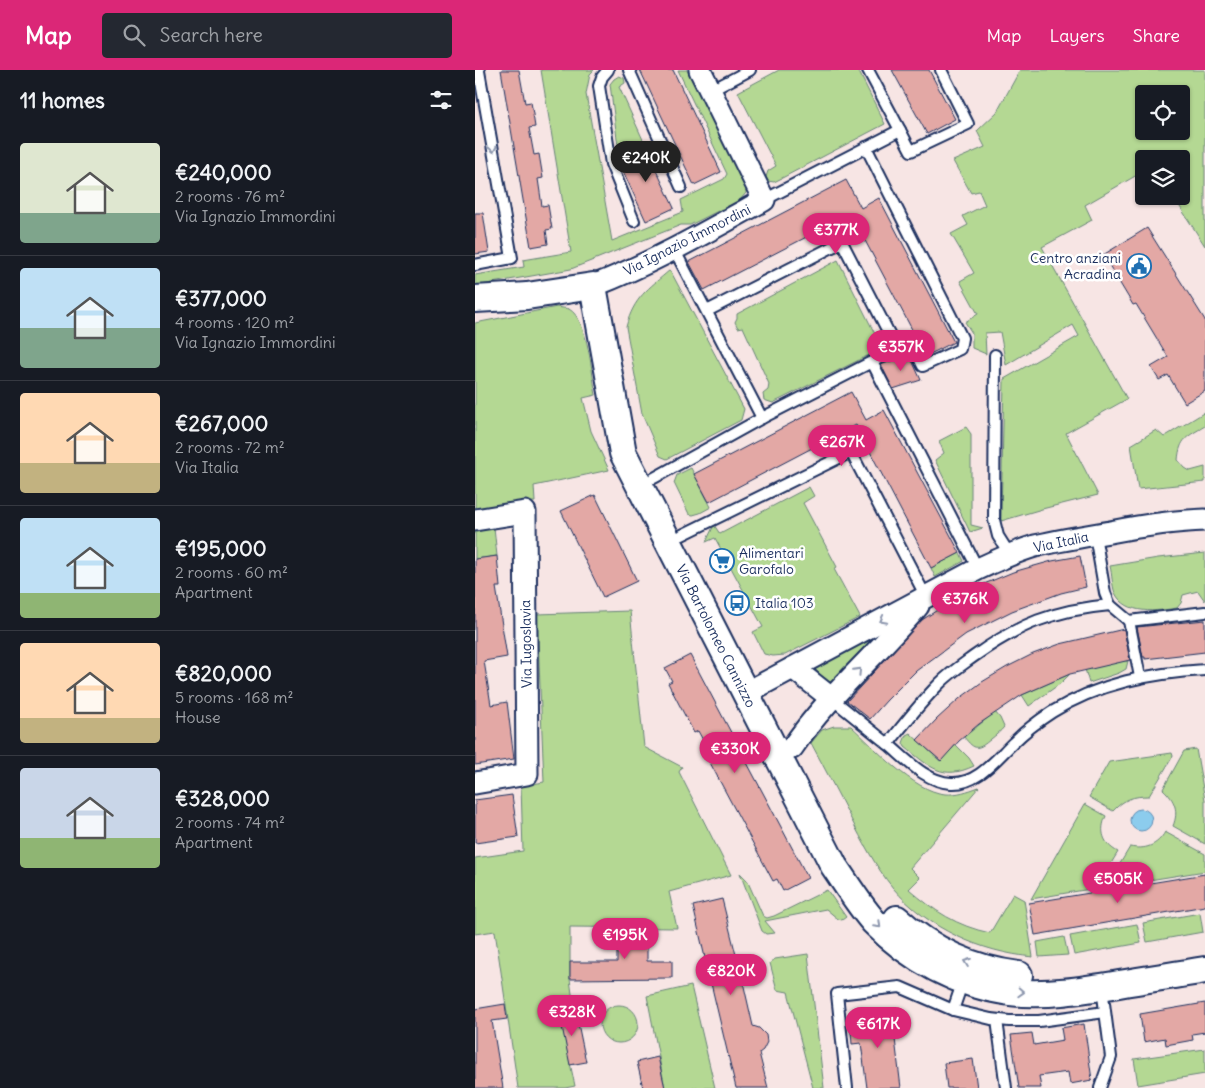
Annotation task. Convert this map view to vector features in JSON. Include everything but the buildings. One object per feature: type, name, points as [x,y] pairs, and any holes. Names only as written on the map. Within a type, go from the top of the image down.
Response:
[{"type":"street","name":"Via Ignazio Immordini","points":[[527,296],[593,286],[617,277],[675,249],[764,200],[700,70]]},
{"type":"street","name":"Via Bartolomeo Cannizzo","points":[[593,286],[615,400],[623,454],[834,866],[873,921],[902,947],[927,964],[963,981],[1010,992],[1103,999],[1205,970]]},
{"type":"street","points":[[475,299],[527,296]]},
{"type":"street","points":[[475,312],[491,309],[527,296]]},
{"type":"street","name":"Via Bartolomeo Cannizzo","points":[[615,400],[759,686],[793,748],[847,858],[881,904],[909,930],[948,954],[990,970],[1017,975],[1050,976],[1105,970],[1205,953]]},
{"type":"street","name":"Via Iugoslavia","points":[[475,520],[525,512],[527,774],[475,783]]},
{"type":"street","name":"Via Italia","points":[[759,686],[978,569],[1011,554],[1034,547],[1095,535],[1187,520],[1205,520]]},
{"type":"street","points":[[793,748],[810,723],[831,698],[901,626],[926,597]]},
{"type":"street","points":[[793,668],[831,698]]},
{"type":"lane","points":[[475,71],[479,70],[512,258],[475,265]]},
{"type":"lane","points":[[609,70],[602,77],[599,86],[611,164],[634,221]]},
{"type":"lane","points":[[629,70],[681,188]]},
{"type":"lane","points":[[710,90],[750,70]]},
{"type":"lane","points":[[868,70],[911,151],[968,124],[941,70]]},
{"type":"lane","points":[[764,200],[900,130]]},
{"type":"lane","points":[[654,478],[762,418],[897,349],[912,344],[923,366],[959,349],[962,338],[866,147]]},
{"type":"lane","points":[[707,311],[842,242],[897,349]]},
{"type":"lane","points":[[675,249],[762,418]]},
{"type":"lane","points":[[995,355],[994,520],[997,536],[1011,554]]},
{"type":"lane","points":[[871,362],[978,569]]},
{"type":"lane","points":[[682,535],[851,452],[926,597]]},
{"type":"lane","points":[[1095,535],[1105,593],[1110,606],[1129,621],[1140,677]]},
{"type":"lane","points":[[887,744],[941,682],[987,647],[1015,630],[1042,618],[1065,611],[1110,606]]},
{"type":"lane","points":[[1129,621],[1205,612]]},
{"type":"lane","points":[[831,698],[919,770],[934,780],[951,784],[965,782],[976,776],[993,763],[1033,725],[1089,693],[1140,677],[1205,670]]},
{"type":"lane","points":[[953,1010],[963,981]]},
{"type":"lane","points":[[847,1088],[837,994],[900,987],[953,1010],[997,1020],[1039,1020],[1103,999],[1111,1057],[1100,1088]]},
{"type":"lane","points":[[997,1020],[1006,1088]]},
{"type":"green space","points":[[541,70],[594,70],[590,74],[586,94],[612,241],[683,212],[681,200],[724,179],[727,174],[678,70],[687,70],[746,188],[746,193],[740,200],[690,225],[681,225],[571,269],[475,286],[475,275],[524,267],[523,260],[571,252]]},
{"type":"green space","points":[[779,70],[858,70],[885,124],[774,182],[768,181],[766,177],[768,171],[776,166],[738,92]]},
{"type":"green space","points":[[1020,70],[1205,70],[1205,246],[1179,205],[1190,205],[1190,150],[1135,150],[1135,176],[1085,205],[1092,220],[1042,247],[1127,399],[1066,433],[1098,495],[1001,521],[1004,379],[1079,336],[1073,325],[1006,365],[1000,332],[985,333],[986,354],[972,348],[972,333],[965,322],[978,314],[960,281],[974,273],[951,234],[968,225],[963,216],[985,205],[979,191],[971,193],[953,161],[985,147],[977,131],[997,112]]},
{"type":"green space","points":[[619,76],[624,78],[625,83],[619,87],[644,142],[619,154],[610,84]]},
{"type":"green space","points":[[838,260],[878,340],[877,351],[773,403],[764,400],[763,394],[768,390],[769,384],[743,327],[738,328],[735,322],[737,314]]},
{"type":"green space","points":[[670,270],[744,409],[741,420],[667,459],[660,456],[642,414],[626,327],[633,308],[643,294]]},
{"type":"green space","points":[[557,307],[569,309],[575,315],[581,324],[585,336],[596,395],[583,398],[591,431],[609,470],[534,486],[535,502],[509,503],[475,509],[475,323]]},
{"type":"green space","points":[[1205,412],[1205,426],[1185,439],[1178,460],[1190,471],[1205,467],[1205,482],[1138,489],[1131,445],[1156,430],[1164,437]]},
{"type":"green space","points":[[966,427],[971,434],[971,525],[983,528],[970,532],[935,460],[944,453],[939,441]]},
{"type":"green space","points":[[691,468],[711,507],[693,515],[689,514],[674,483],[677,475]]},
{"type":"green space","points":[[809,487],[814,496],[803,503],[837,567],[834,569],[860,617],[785,655],[773,656],[764,654],[753,632],[763,627],[715,538],[706,542],[714,525],[720,534]]},
{"type":"green space","points":[[494,527],[497,556],[475,559],[475,530]]},
{"type":"green space","points":[[960,553],[964,561],[935,577],[931,568]]},
{"type":"green space","points":[[1205,553],[1205,601],[1198,591],[1183,595],[1181,603],[1177,608],[1152,611],[1135,609],[1120,600],[1115,593],[1110,566]]},
{"type":"green space","points":[[630,611],[644,747],[682,767],[679,772],[731,875],[669,892],[677,928],[570,927],[570,979],[574,1009],[559,1012],[575,1086],[565,1088],[518,1088],[495,931],[475,934],[475,858],[523,851],[521,786],[544,782],[537,614]]},
{"type":"green space","points":[[873,634],[878,636],[831,685],[815,669]]},
{"type":"green space","points":[[1128,661],[1126,669],[1089,683],[1085,669]]},
{"type":"green space","points":[[1070,674],[1061,683],[1029,706],[1022,695]]},
{"type":"green space","points":[[995,712],[1004,727],[980,747],[974,747],[964,737]]},
{"type":"green space","points":[[834,726],[851,726],[895,767],[920,785],[933,791],[954,794],[979,787],[910,868],[920,878],[909,889],[956,922],[990,933],[1013,894],[1024,900],[1033,957],[994,950],[957,936],[939,927],[922,915],[893,888],[870,854],[811,743],[822,730]]},
{"type":"green space","points":[[910,733],[940,761],[956,745],[974,766],[963,770],[945,772],[929,766],[905,747],[903,743],[906,735]]},
{"type":"green space","points":[[1196,749],[1205,800],[1205,844],[1173,826],[1176,815],[1175,806],[1163,789],[1184,751]]},
{"type":"green space","points":[[1172,753],[1173,756],[1149,796],[1129,799],[1113,811],[1089,797],[1109,762]]},
{"type":"green space","points":[[1085,804],[1106,816],[1103,827],[1104,837],[1109,845],[1118,852],[1096,888],[1031,899]]},
{"type":"green space","points":[[1165,832],[1205,854],[1205,871],[1106,887],[1130,847],[1141,848],[1150,846],[1158,841]]},
{"type":"green space","points":[[740,873],[747,880],[763,916],[767,918],[827,890],[846,917],[842,920],[838,919],[826,909],[765,921],[775,933],[766,934],[762,931]]},
{"type":"green space","points":[[1200,913],[1203,932],[1147,942],[1143,923]]},
{"type":"green space","points":[[1137,924],[1141,943],[1074,955],[1070,936]]},
{"type":"green space","points":[[1064,937],[1068,955],[1039,957],[1037,942]]},
{"type":"green space","points":[[808,954],[824,1088],[813,1088],[788,992],[777,990],[770,963],[775,959]]},
{"type":"green space","points":[[691,986],[715,1088],[665,1088],[647,996]]},
{"type":"green space","points":[[619,1005],[633,1010],[638,1024],[633,1038],[619,1043],[605,1038],[600,1024],[605,1010]]},
{"type":"green space","points":[[1205,1049],[1205,1074],[1138,1085],[1134,1059]]},
{"type":"water","points":[[1141,809],[1149,812],[1152,820],[1149,828],[1141,831],[1133,828],[1130,820],[1133,812]]},
{"type":"place","name":"Centro anziani Acradina","points":[[1139,266]]},
{"type":"place","name":"Alimentari Garofalo","points":[[722,561]]},
{"type":"place","name":"Italia 103","points":[[737,603]]}]
